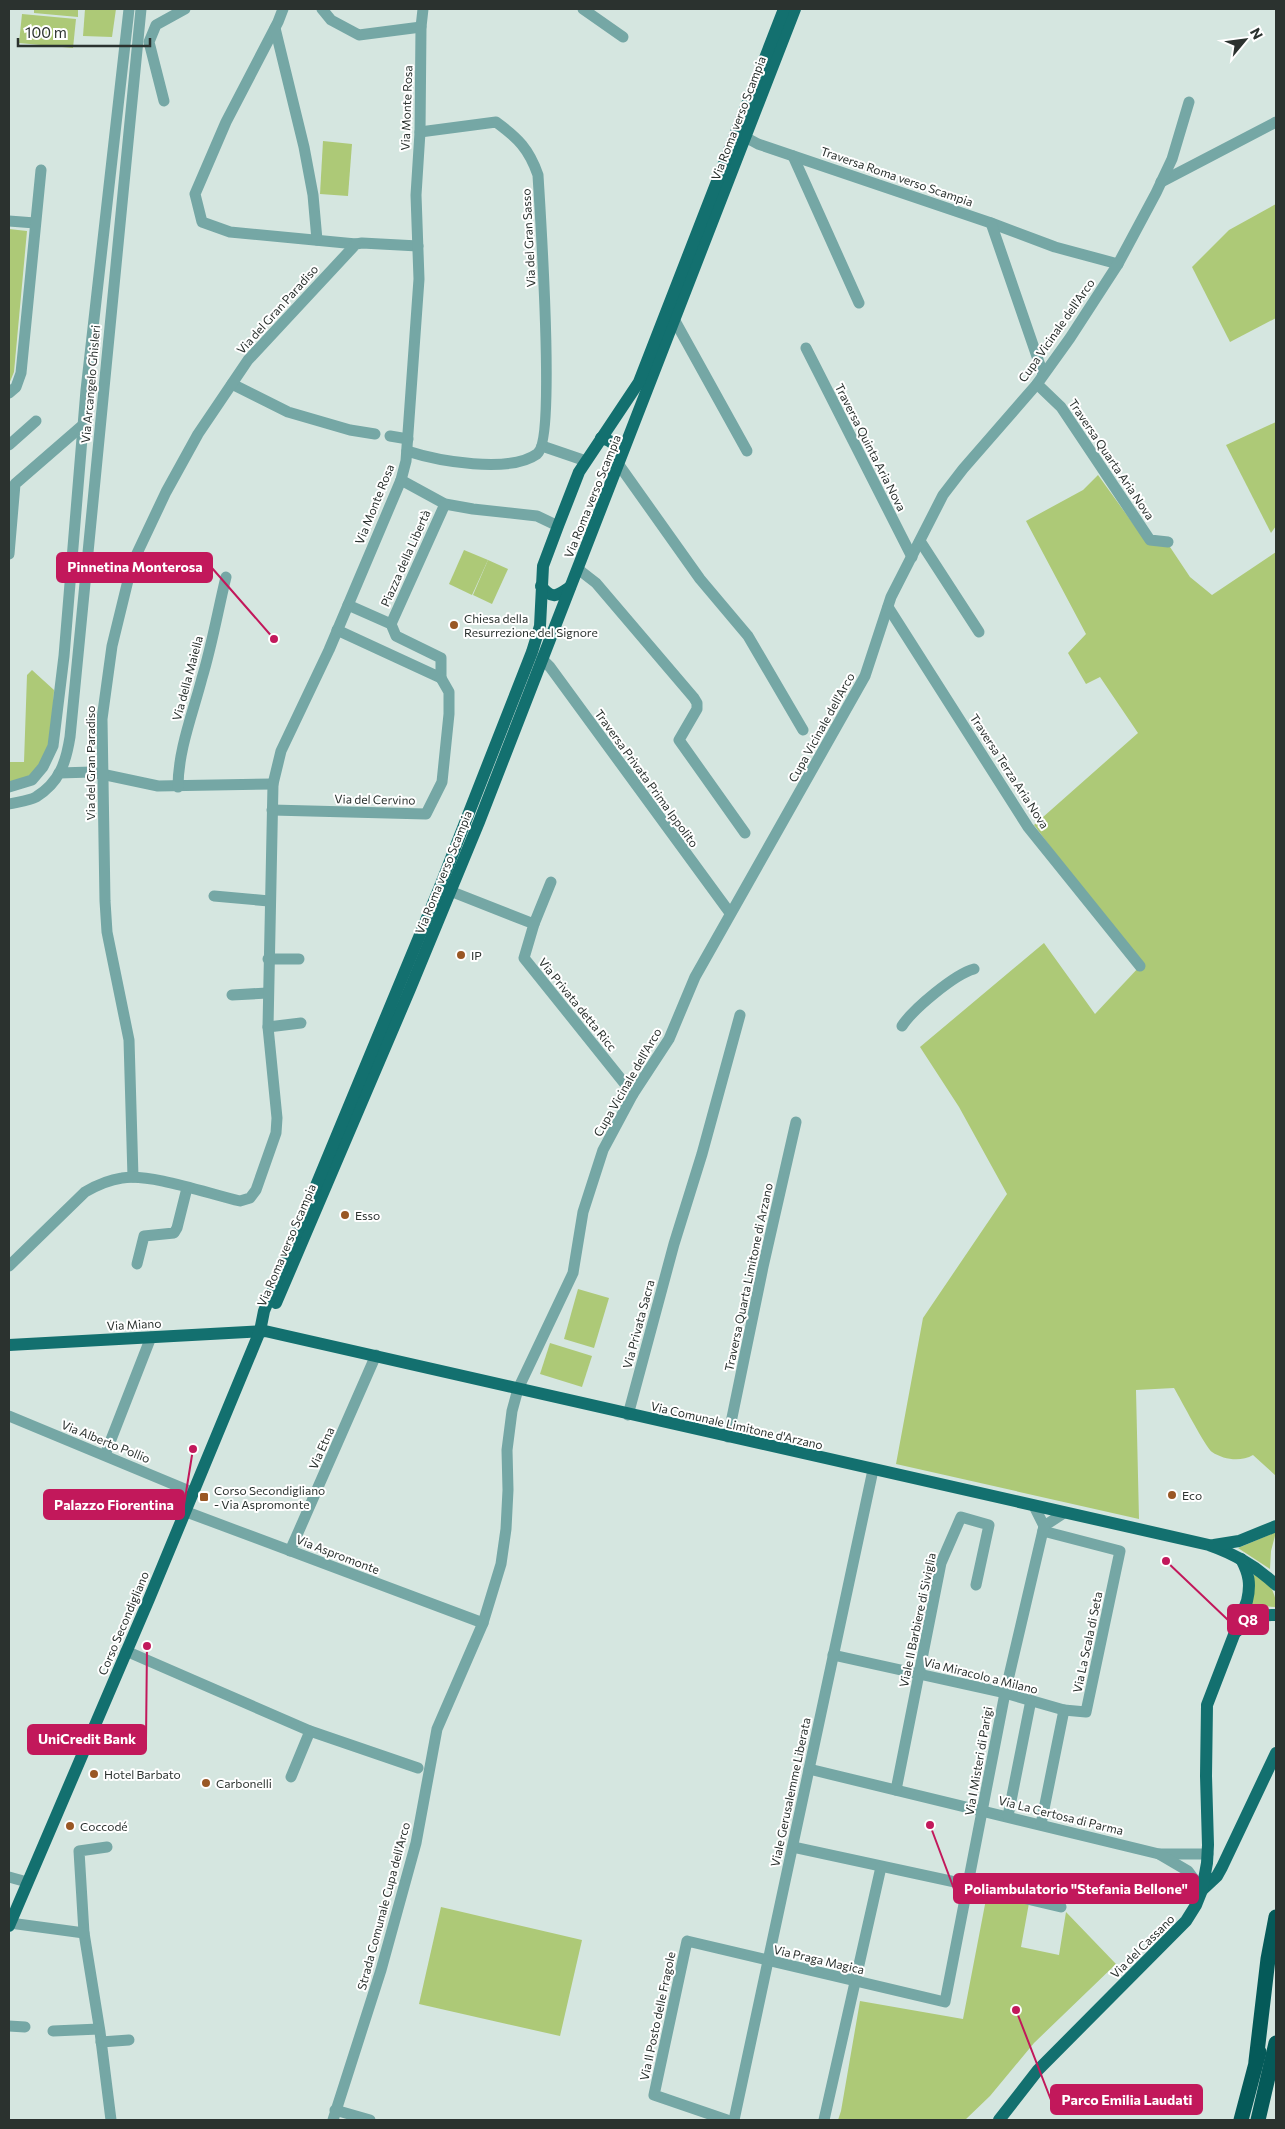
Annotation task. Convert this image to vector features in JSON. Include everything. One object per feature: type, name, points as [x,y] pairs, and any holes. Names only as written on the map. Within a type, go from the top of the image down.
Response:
[{"type":"highway","points":[[1256,2061],[1268,1959],[1276,1917]]},
{"type":"highway","points":[[1241,2120],[1276,1983]]},
{"type":"highway","points":[[1259,2119],[1276,2043]]},
{"type":"highway","points":[[1259,2119],[1276,2068]]},
{"type":"main road","name":"Via Roma verso Scampia","points":[[260,1331],[264,1311],[344,1118],[446,891],[540,626],[543,566],[558,526],[586,461],[639,382],[784,9]]},
{"type":"main road","name":"Via Roma verso Scampia","points":[[260,1331],[270,1318],[385,1048],[446,891],[578,569],[795,9]]},
{"type":"main road","points":[[601,438],[613,443],[617,448],[618,465]]},
{"type":"main road","points":[[541,586],[547,593],[554,596],[570,587]]},
{"type":"main road","name":"Via Miano","points":[[9,1345],[260,1331]]},
{"type":"main road","name":"Via Comunale Limitone d'Arzano","points":[[260,1331],[1208,1545]]},
{"type":"main road","name":"Corso Secondigliano","points":[[9,1924],[149,1599],[260,1331]]},
{"type":"main road","points":[[1208,1545],[1239,1541],[1276,1526]]},
{"type":"main road","points":[[1208,1545],[1241,1559],[1276,1585]]},
{"type":"main road","name":"Via del Cassano","points":[[999,2120],[1038,2070],[1186,1921],[1196,1905],[1202,1890],[1207,1862],[1206,1705],[1247,1601],[1251,1586],[1248,1573],[1241,1559]]},
{"type":"main road","points":[[1234,1634],[1250,1620],[1260,1616],[1276,1615]]},
{"type":"main road","points":[[1202,1890],[1217,1876],[1222,1867],[1276,1752]]},
{"type":"main road","points":[[1207,1862],[1222,1867]]},
{"type":"street","name":"Via Arcangelo Ghisleri","points":[[9,787],[32,780],[43,767],[53,746],[64,656],[84,425],[129,9]]},
{"type":"street","name":"Via Arcangelo Ghisleri","points":[[59,773],[66,762],[70,736],[141,9]]},
{"type":"street","points":[[164,101],[149,42],[156,25],[186,9]]},
{"type":"street","points":[[283,9],[226,122],[195,194],[202,222],[230,232],[356,244],[362,242],[418,246]]},
{"type":"street","points":[[322,9],[331,20],[359,35],[421,27]]},
{"type":"street","name":"Via Monte Rosa","points":[[133,1177],[240,1201],[250,1198],[256,1190],[278,1127],[268,1027],[267,993],[273,784],[281,751],[337,630],[401,480],[407,451],[411,366],[419,279],[416,195],[420,132],[421,27],[423,9]]},
{"type":"street","points":[[583,9],[623,37]]},
{"type":"street","points":[[275,28],[313,194],[317,240]]},
{"type":"street","name":"Cupa Vicinale dell'Arco","points":[[518,1389],[573,1273],[583,1212],[603,1150],[633,1094],[669,1039],[695,977],[730,913],[775,839],[865,676],[891,597],[943,495],[963,468],[1040,379],[1070,338],[1118,264],[1172,159],[1189,102]]},
{"type":"street","name":"Via del Gran Sasso","points":[[420,132],[496,122],[523,145],[532,158],[538,175],[546,322],[542,446]]},
{"type":"street","points":[[1161,182],[1276,122]]},
{"type":"street","name":"Traversa Roma verso Scampia","points":[[745,138],[1055,247],[1118,264]]},
{"type":"street","points":[[793,156],[859,303]]},
{"type":"street","points":[[9,393],[16,387],[21,373],[41,170]]},
{"type":"street","points":[[9,221],[35,223]]},
{"type":"street","points":[[991,223],[1040,379]]},
{"type":"street","name":"Via del Gran Paradiso","points":[[133,1177],[129,1040],[107,932],[102,719],[112,646],[132,564],[166,492],[198,434],[248,360],[356,244]]},
{"type":"street","points":[[675,321],[747,451]]},
{"type":"street","name":"Traversa Quinta Aria Nova","points":[[806,348],[912,557]]},
{"type":"street","name":"Traversa Quarta Aria Nova","points":[[1040,379],[1061,407],[1150,540],[1168,542]]},
{"type":"street","points":[[232,384],[288,412],[350,430],[375,434]]},
{"type":"street","points":[[9,445],[36,421]]},
{"type":"street","points":[[9,554],[11,498],[16,484],[84,425],[100,426]]},
{"type":"street","points":[[390,436],[408,439]]},
{"type":"street","points":[[407,451],[428,458],[498,465],[521,461],[538,453],[542,446],[586,461]]},
{"type":"street","points":[[618,465],[700,579],[748,636],[803,730]]},
{"type":"street","points":[[401,480],[445,504],[537,516],[558,526]]},
{"type":"street","name":"Piazza della Libertà","points":[[391,624],[445,504]]},
{"type":"street","points":[[920,541],[979,632]]},
{"type":"street","points":[[578,569],[596,584],[694,698],[697,703],[697,709],[679,740],[746,833]]},
{"type":"street","name":"Via della Maiella","points":[[178,787],[178,776],[185,743],[205,669],[226,577]]},
{"type":"street","name":"Piazza della Libertà","points":[[348,605],[391,624],[396,636],[442,658],[441,678]]},
{"type":"street","name":"Traversa Terza Aria Nova","points":[[888,607],[1028,827],[1140,966]]},
{"type":"street","points":[[337,630],[441,678]]},
{"type":"street","name":"Traversa Privata Prima Ippolito","points":[[542,659],[550,667],[730,913]]},
{"type":"street","name":"Via del Cervino","points":[[272,810],[426,814],[442,782],[449,714],[448,692],[441,678]]},
{"type":"street","points":[[9,804],[35,797],[59,773],[92,772],[158,786],[273,784]]},
{"type":"street","points":[[446,891],[534,924],[551,882]]},
{"type":"street","points":[[214,896],[269,901]]},
{"type":"street","name":"Via Privata detta Ricc","points":[[534,924],[524,958],[633,1094]]},
{"type":"street","points":[[268,958],[298,960]]},
{"type":"street","points":[[902,1026],[915,1010],[948,984],[967,971],[974,969]]},
{"type":"street","points":[[232,995],[267,993]]},
{"type":"street","name":"Via Privata Sacra","points":[[628,1415],[740,1015]]},
{"type":"street","points":[[268,1027],[301,1023]]},
{"type":"street","name":"Traversa Quarta Limitone di Arzano","points":[[728,1437],[763,1267],[796,1122]]},
{"type":"street","points":[[9,1266],[86,1192],[100,1184],[122,1177],[133,1177]]},
{"type":"street","points":[[138,1264],[144,1236],[174,1233],[188,1188]]},
{"type":"street","points":[[105,1455],[151,1337]]},
{"type":"street","name":"Via Etna","points":[[290,1551],[376,1356]]},
{"type":"street","name":"Strada Comunale Cupa dell'Arco","points":[[334,2115],[381,1970],[411,1861],[437,1728],[483,1623],[501,1564],[507,1513],[507,1450],[512,1411],[518,1389]]},
{"type":"street","name":"Via Alberto Pollio","points":[[9,1416],[192,1492]]},
{"type":"street","name":"Viale Gerusalemme Liberata","points":[[734,2120],[874,1470]]},
{"type":"street","points":[[1034,1506],[1043,1529],[1064,1513]]},
{"type":"street","name":"Via Aspromonte","points":[[184,1511],[483,1623]]},
{"type":"street","name":"Viale Il Barbiere di Siviglia","points":[[896,1790],[941,1564],[960,1517],[989,1525],[976,1585]]},
{"type":"street","name":"Via I Misteri di Parigi","points":[[945,2002],[984,1810],[1005,1693],[1043,1529]]},
{"type":"street","name":"Via La Scala di Seta","points":[[1043,1529],[1120,1551],[1086,1712],[1064,1710]]},
{"type":"street","points":[[126,1651],[310,1731],[418,1768]]},
{"type":"street","name":"Via Miracolo a Milano","points":[[833,1655],[1005,1693],[1064,1710]]},
{"type":"street","points":[[1008,1816],[1031,1700]]},
{"type":"street","points":[[1041,1824],[1064,1710]]},
{"type":"street","points":[[291,1777],[310,1731]]},
{"type":"street","name":"Via La Certosa di Parma","points":[[809,1769],[1159,1854],[1207,1862]]},
{"type":"street","points":[[107,1847],[78,1851],[84,1933],[111,2120]]},
{"type":"street","points":[[793,1847],[1061,1907]]},
{"type":"street","name":"Via La Certosa di Parma","points":[[1159,1854],[1188,1871],[1202,1890]]},
{"type":"street","points":[[1188,1871],[1207,1862]]},
{"type":"street","points":[[824,2120],[881,1867]]},
{"type":"street","points":[[9,1877],[27,1882]]},
{"type":"street","points":[[9,1924],[84,1933]]},
{"type":"street","name":"Via Praga Magica","points":[[687,1941],[945,2002]]},
{"type":"street","name":"Via Il Posto delle Fragole","points":[[687,1941],[654,2096],[727,2120]]},
{"type":"street","points":[[9,2026],[24,2027]]},
{"type":"street","points":[[53,2031],[99,2029]]},
{"type":"street","points":[[101,2042],[129,2040]]},
{"type":"street","points":[[334,2115],[370,2120]]},
{"type":"green space","points":[[34,9],[78,9],[78,17],[34,13]]},
{"type":"green space","points":[[85,9],[116,9],[112,37],[83,36]]},
{"type":"green space","points":[[22,14],[76,19],[73,48],[19,43]]},
{"type":"green space","points":[[323,141],[352,144],[348,196],[320,194]]},
{"type":"green space","points":[[1276,204],[1276,318],[1230,342],[1192,267],[1229,230]]},
{"type":"green space","points":[[9,229],[27,231],[14,372],[9,384]]},
{"type":"green space","points":[[1276,422],[1276,526],[1271,533],[1226,445]]},
{"type":"green space","points":[[1098,475],[1147,543],[1170,547],[1190,577],[1212,595],[1276,552],[1276,1476],[1253,1455],[1243,1459],[1232,1459],[1212,1452],[1174,1388],[1136,1390],[1139,1519],[896,1464],[923,1318],[1007,1194],[959,1107],[920,1047],[1044,943],[1095,1014],[1140,966],[1034,825],[1138,733],[1100,677],[1086,684],[1068,653],[1086,634],[1026,521],[1083,490]]},
{"type":"green space","points":[[464,550],[488,560],[472,595],[449,584]]},
{"type":"green space","points":[[488,560],[508,569],[492,604],[473,595]]},
{"type":"green space","points":[[32,670],[54,690],[51,752],[40,770],[9,786],[9,762],[24,762],[27,675]]},
{"type":"green space","points":[[578,1289],[609,1298],[594,1348],[564,1339]]},
{"type":"green space","points":[[550,1343],[592,1356],[582,1387],[540,1374]]},
{"type":"green space","points":[[1276,1532],[1271,1551],[1270,1569],[1238,1548]]},
{"type":"green space","points":[[1254,1572],[1270,1586],[1276,1601],[1276,1607],[1260,1606],[1247,1610],[1254,1589]]},
{"type":"green space","points":[[987,1894],[1029,1903],[1021,1947],[1059,1955],[1066,1912],[1116,1964],[1034,2043],[990,2096],[965,2120],[838,2120],[860,2001],[963,2019]]},
{"type":"green space","points":[[441,1907],[582,1940],[560,2036],[419,2004]]},
{"type":"place","name":"Chiesa della Resurrezione del Signore","points":[[454,625]]},
{"type":"place","name":"Pinnetina Monterosa","points":[[274,639]]},
{"type":"place","name":"IP","points":[[461,955]]},
{"type":"place","name":"Esso","points":[[345,1215]]},
{"type":"place","name":"Palazzo Fiorentina","points":[[193,1449]]},
{"type":"place","name":"Eco","points":[[1172,1495]]},
{"type":"place","name":"Corso Secondigliano - Via Aspromonte","points":[[204,1497]]},
{"type":"place","name":"Q8","points":[[1166,1561]]},
{"type":"place","name":"UniCredit Bank","points":[[147,1646]]},
{"type":"place","name":"Hotel Barbato","points":[[94,1774]]},
{"type":"place","name":"Carbonelli","points":[[206,1783]]},
{"type":"place","name":"Poliambulatorio \"Stefania Bellone\"","points":[[930,1825]]},
{"type":"place","name":"Coccodé","points":[[70,1826]]},
{"type":"place","name":"Parco Emilia Laudati","points":[[1016,2010]]}]
